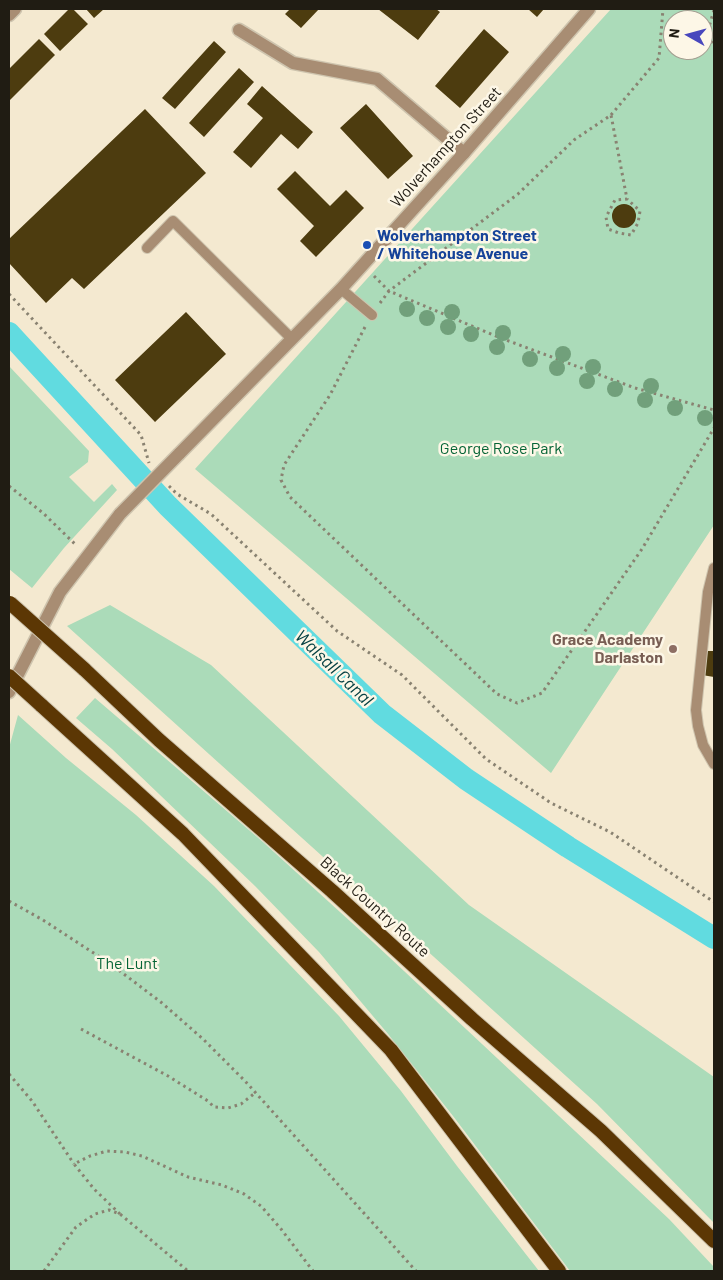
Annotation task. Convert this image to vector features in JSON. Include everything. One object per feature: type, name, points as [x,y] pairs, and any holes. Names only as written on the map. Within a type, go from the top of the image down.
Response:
[{"type":"highway","name":"Black Country Route","points":[[9,602],[84,669],[158,740],[332,890],[472,1019],[601,1131],[714,1241]]},
{"type":"highway","points":[[9,676],[183,834],[391,1050],[559,1271]]},
{"type":"street","points":[[9,15],[15,9]]},
{"type":"street","name":"Wolverhampton Street","points":[[87,555],[120,514],[341,289],[464,154],[589,9]]},
{"type":"street","points":[[239,30],[293,63],[377,79],[464,154]]},
{"type":"street","points":[[9,692],[60,592],[87,555]]},
{"type":"lane","points":[[147,248],[174,221],[292,339]]},
{"type":"lane","points":[[341,289],[372,315]]},
{"type":"lane","points":[[714,568],[708,592],[696,710],[703,745],[714,764]]},
{"type":"path","points":[[663,9],[659,58],[611,115],[574,140],[518,194],[389,290],[372,315],[330,395],[284,465],[281,480],[290,497],[497,694],[517,703],[542,693],[642,549],[714,428]]},
{"type":"path","points":[[714,10],[708,30],[714,47]]},
{"type":"path","points":[[611,115],[627,199],[640,211],[638,223],[631,235],[619,233],[608,228],[606,217],[615,200],[627,199]]},
{"type":"path","points":[[362,265],[389,290],[498,337],[635,388],[714,410]]},
{"type":"path","points":[[9,294],[141,434],[150,466]]},
{"type":"path","points":[[163,480],[177,494],[210,514],[337,631],[402,675],[486,759],[551,803],[610,832],[714,902]]},
{"type":"path","points":[[9,486],[44,513],[87,555]]},
{"type":"path","points":[[9,901],[112,965],[162,1003],[203,1039],[255,1093],[416,1271]]},
{"type":"path","points":[[80,1029],[168,1076],[208,1101],[214,1107],[228,1108],[241,1104],[255,1093]]},
{"type":"path","points":[[9,1074],[32,1101],[74,1164],[94,1189],[120,1214],[188,1271]]},
{"type":"path","points":[[74,1164],[90,1156],[107,1151],[124,1152],[142,1156],[188,1177],[222,1184],[244,1194],[261,1206],[313,1271]]},
{"type":"path","points":[[44,1271],[76,1227],[95,1214],[108,1210],[120,1214]]},
{"type":"green space","name":"George Rose Park","points":[[611,9],[714,9],[714,525],[551,773],[195,469]]},
{"type":"green space","points":[[9,366],[89,451],[88,462],[69,477],[94,502],[112,484],[117,490],[64,548],[32,588],[9,569]]},
{"type":"green space","points":[[110,605],[211,665],[469,905],[714,1077],[714,1223],[597,1104],[67,626]]},
{"type":"green space","points":[[95,698],[263,842],[373,942],[669,1219],[714,1267],[714,1271],[570,1271],[453,1116],[388,1034],[319,952],[255,886],[112,749],[76,718]]},
{"type":"green space","name":"The Lunt","points":[[18,715],[66,758],[136,815],[214,886],[339,1016],[401,1091],[539,1271],[9,1271],[9,748]]},
{"type":"building","points":[[69,9],[73,9],[88,24],[60,51],[44,34]]},
{"type":"building","points":[[86,9],[104,9],[94,18]]},
{"type":"building","points":[[290,9],[319,9],[301,28],[285,14]]},
{"type":"building","points":[[378,9],[436,9],[440,12],[418,40]]},
{"type":"building","points":[[528,9],[544,9],[537,17]]},
{"type":"building","points":[[484,29],[509,52],[460,108],[435,86]]},
{"type":"building","points":[[39,39],[55,55],[9,101],[9,69]]},
{"type":"building","points":[[214,41],[226,52],[175,109],[162,98]]},
{"type":"building","points":[[239,68],[254,82],[204,137],[189,123]]},
{"type":"building","points":[[262,86],[313,132],[298,149],[281,134],[251,168],[233,152],[263,118],[247,104]]},
{"type":"building","points":[[366,104],[413,156],[388,179],[340,128]]},
{"type":"building","points":[[145,109],[206,173],[84,289],[72,278],[46,303],[9,263],[9,239]]},
{"type":"building","points":[[295,171],[330,206],[346,190],[364,208],[316,257],[300,241],[314,226],[277,189]]},
{"type":"building","points":[[624,204],[633,207],[636,216],[633,225],[624,228],[615,225],[612,216],[615,207]]},
{"type":"building","points":[[186,312],[226,354],[155,422],[115,380]]},
{"type":"building","points":[[705,651],[714,651],[714,677],[702,675]]},
{"type":"waterway","name":"Walsall Canal","points":[[9,333],[168,506],[382,714],[466,779],[568,847],[714,938]]},
{"type":"place","name":"Wolverhampton Street / Whitehouse Avenue","points":[[367,245]]},
{"type":"place","name":"Grace Academy Darlaston","points":[[673,649]]}]
